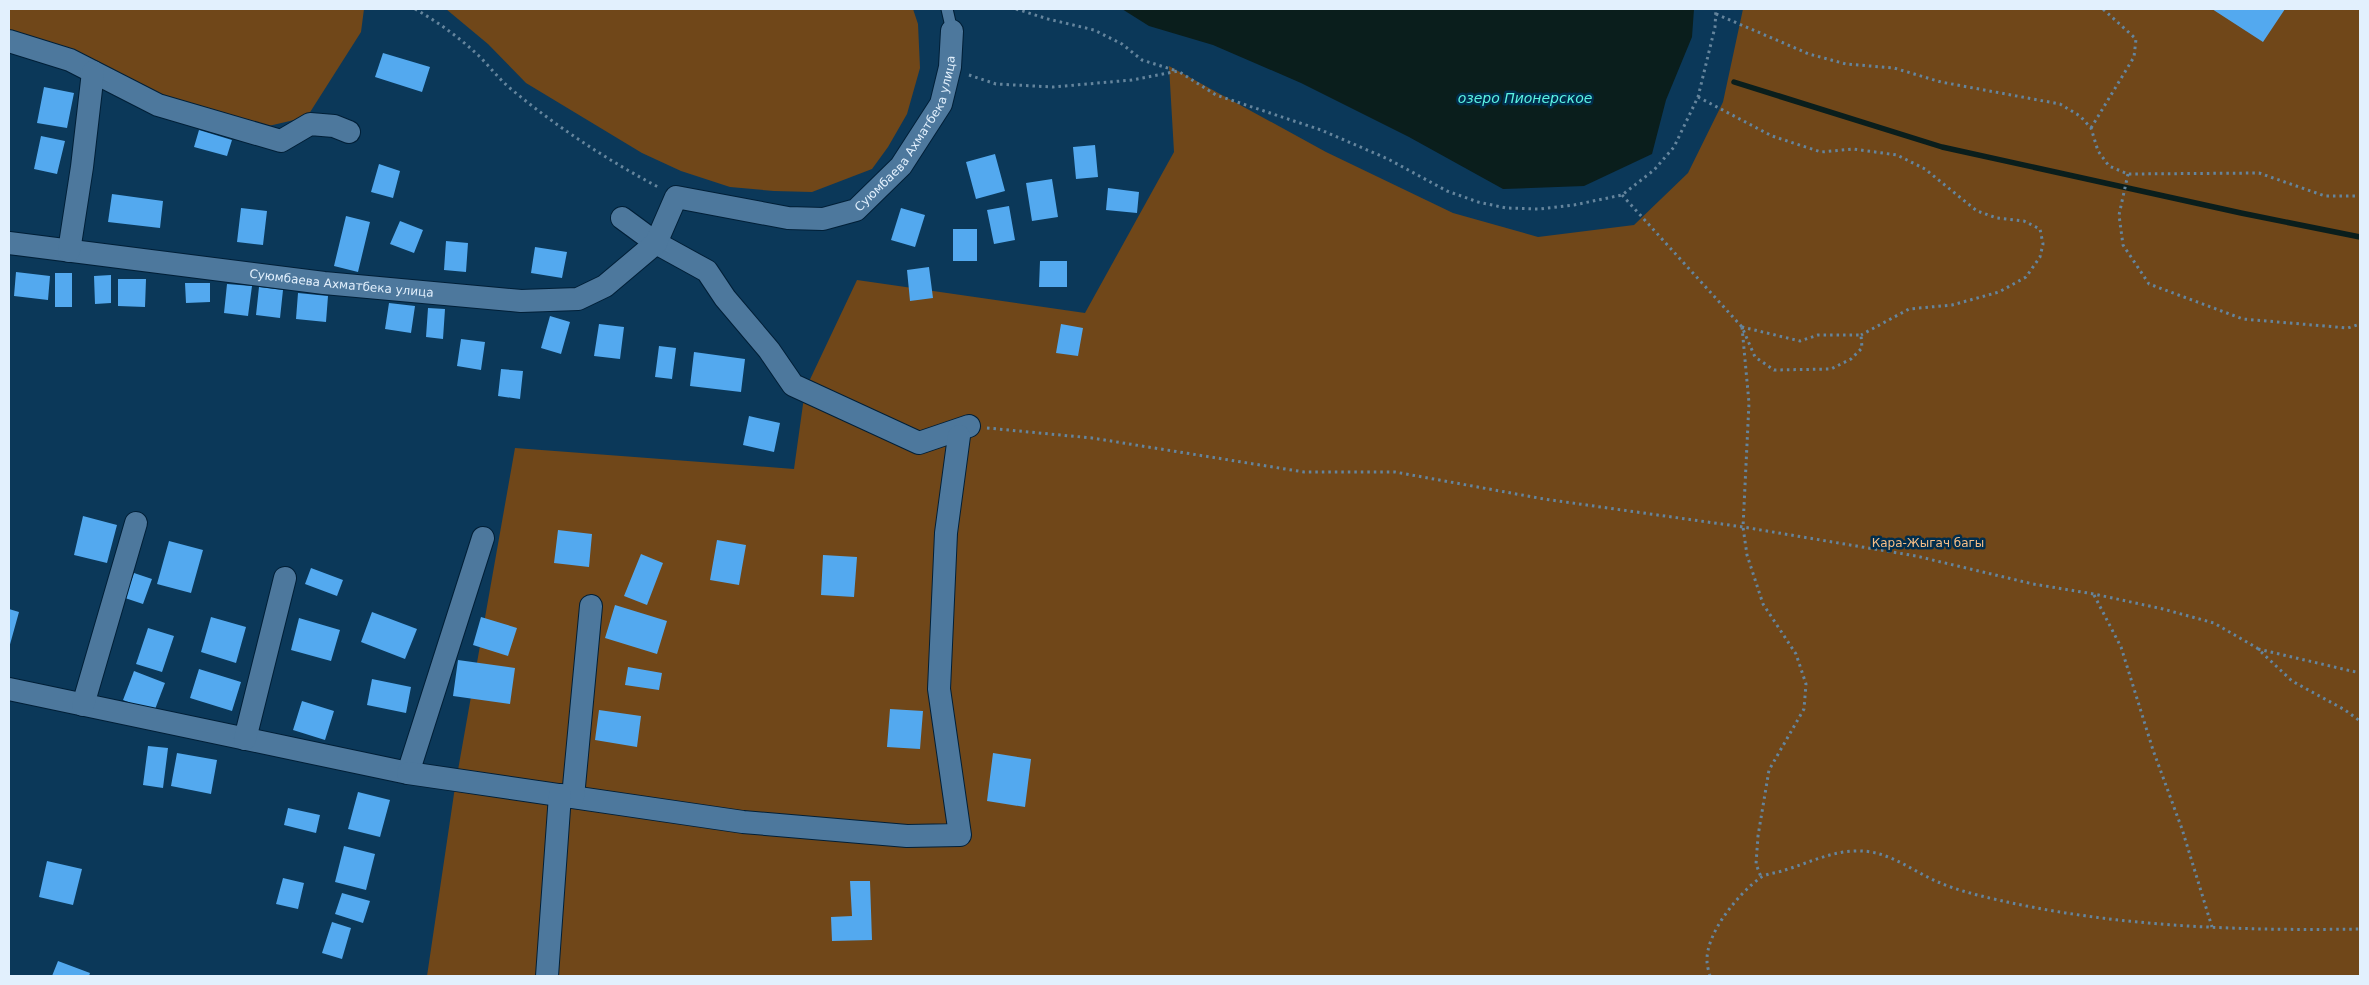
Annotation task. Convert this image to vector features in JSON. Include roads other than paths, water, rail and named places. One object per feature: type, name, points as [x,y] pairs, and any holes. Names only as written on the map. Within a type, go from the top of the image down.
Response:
[{"type":"street","name":"Суюмбаева Ахматбека улица","points":[[9,243],[324,283],[520,301],[578,299],[605,286],[656,243],[676,197],[788,218],[823,219],[856,210],[901,166],[941,104],[950,67],[952,31]]},
{"type":"street","points":[[9,41],[70,60],[158,105],[281,140],[310,124],[334,126],[349,132]]},
{"type":"street","points":[[69,250],[82,167],[93,72]]},
{"type":"street","points":[[9,689],[408,773],[743,822],[907,836],[960,835],[939,689],[946,533],[964,431],[919,443],[793,385],[769,350],[725,298],[708,271],[656,243],[622,218]]},
{"type":"street","points":[[83,705],[136,523]]},
{"type":"street","points":[[408,773],[483,538]]},
{"type":"street","points":[[245,739],[285,578]]},
{"type":"street","points":[[547,976],[566,796],[591,606]]},
{"type":"lane","points":[[947,9],[952,31]]},
{"type":"water","name":"озеро Пионерское","points":[[1122,9],[1694,9],[1692,37],[1666,100],[1652,154],[1584,186],[1503,189],[1409,137],[1301,83],[1213,45],[1149,26]]},
{"type":"waterway","points":[[1734,82],[1942,147],[2241,213],[2360,237]]},
{"type":"park label","name":"Кара-Жыгач багы","points":[[1928,543]]}]
